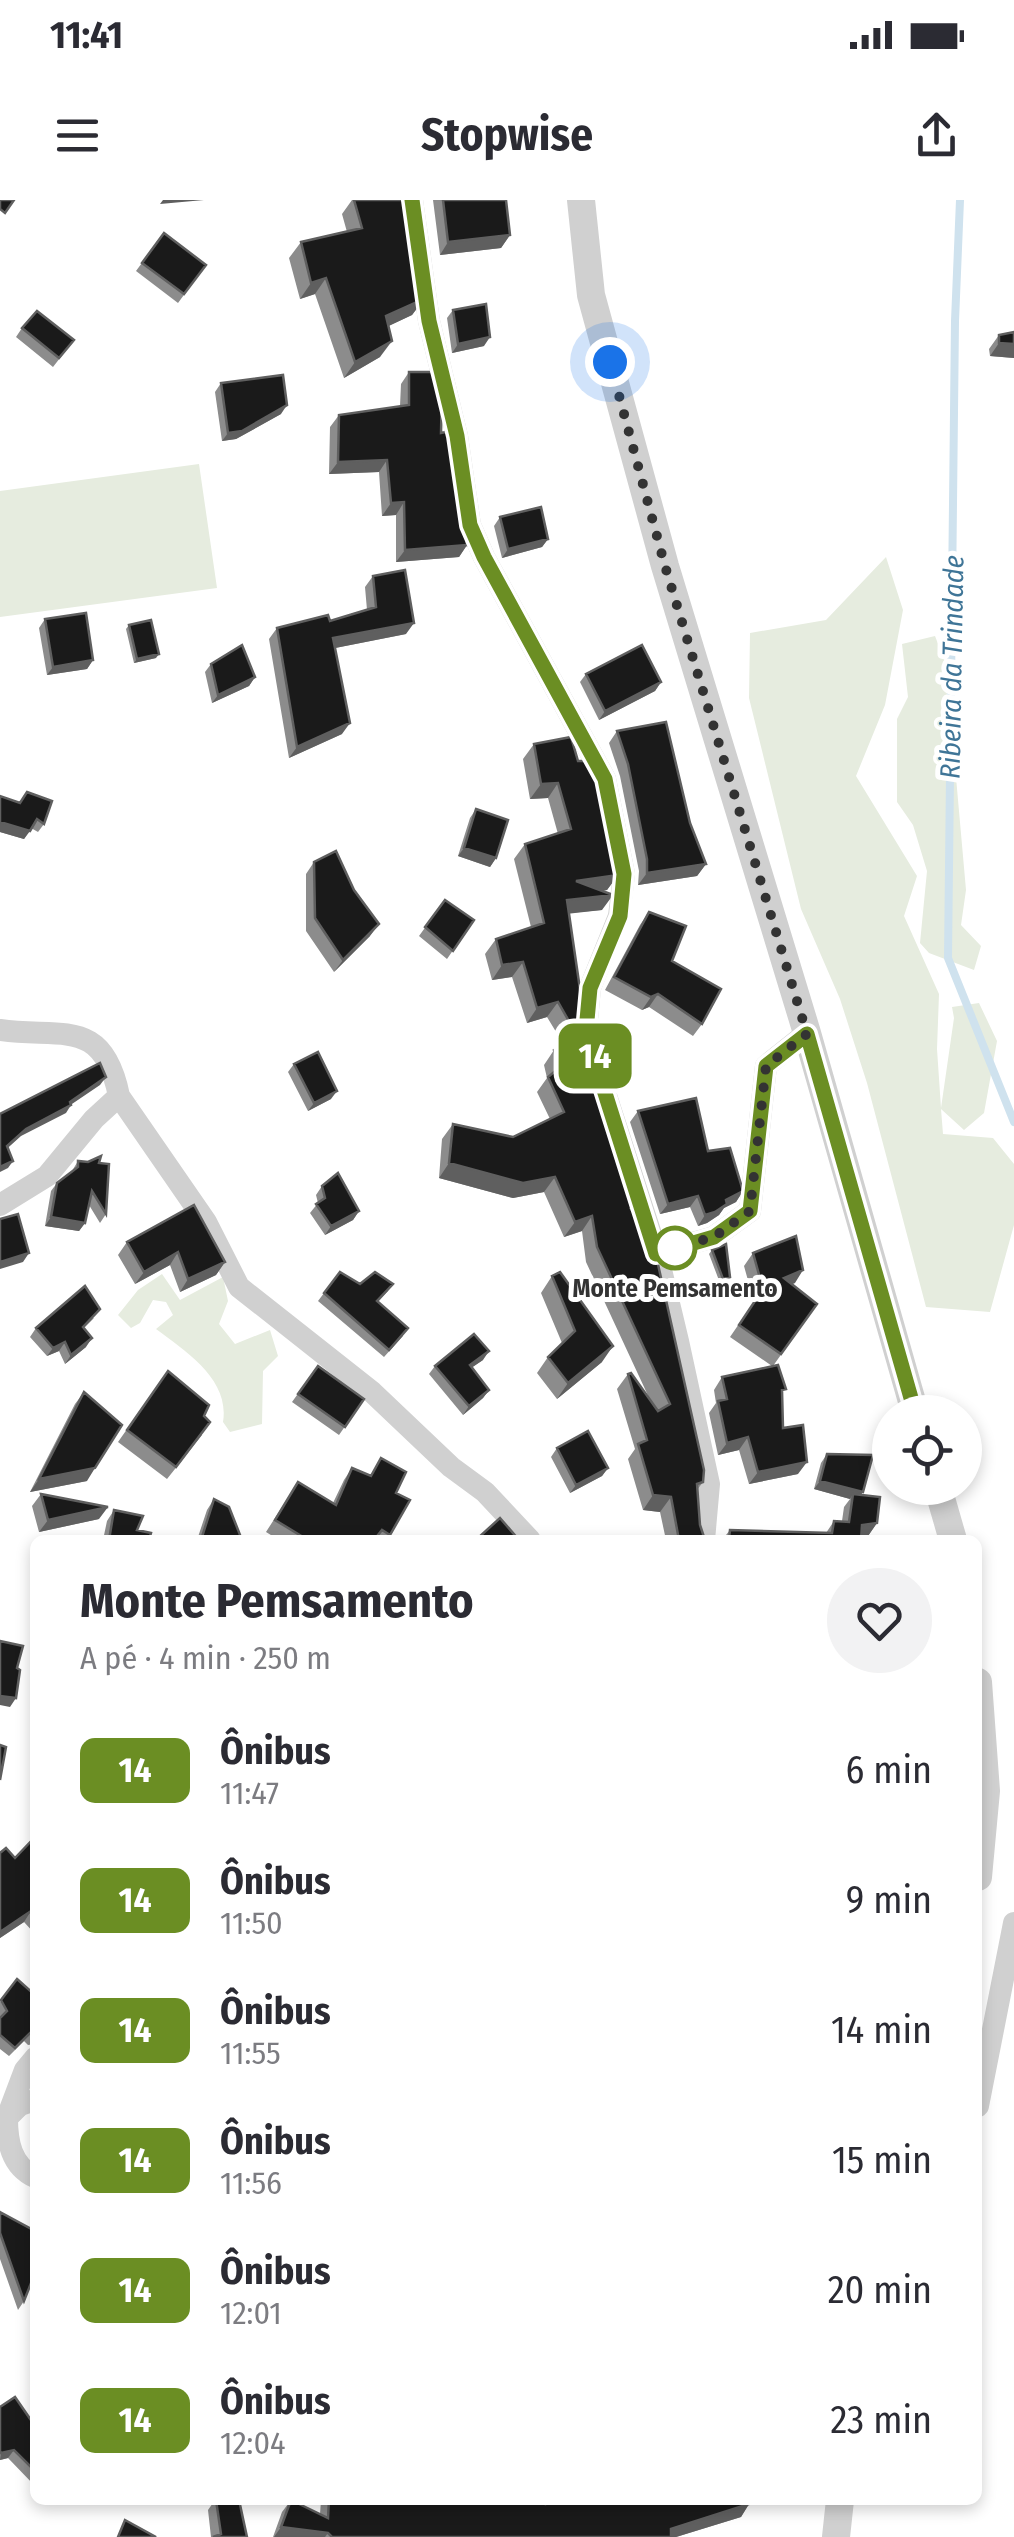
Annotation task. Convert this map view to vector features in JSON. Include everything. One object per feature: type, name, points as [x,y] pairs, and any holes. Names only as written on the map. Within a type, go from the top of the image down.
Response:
[{"type":"street","points":[[412,200],[429,321],[457,436],[470,525],[605,779],[624,874],[620,916],[590,988],[587,1020],[598,1071],[656,1254],[709,1484],[704,1535]]},
{"type":"street","points":[[581,200],[592,295],[660,548],[807,1034],[910,1395]]},
{"type":"street","points":[[0,1030],[69,1032],[97,1046],[114,1068],[119,1096],[206,1222],[239,1286],[372,1392],[451,1467],[486,1492],[525,1535]]},
{"type":"street","points":[[656,1254],[714,1237],[750,1211],[766,1066],[807,1034]]},
{"type":"street","points":[[0,1205],[47,1176],[94,1119],[119,1096]]},
{"type":"street","points":[[943,1505],[952,1535]]},
{"type":"street","points":[[982,1736],[986,1791],[982,1834]]},
{"type":"street","points":[[982,2086],[1014,1923]]},
{"type":"street","points":[[30,2064],[7,2118],[7,2145],[30,2175]]},
{"type":"street","points":[[7,2118],[20,2105],[30,2102]]},
{"type":"street","points":[[836,2537],[839,2505]]},
{"type":"shaded area","points":[[199,464],[217,588],[0,617],[0,491]]},
{"type":"shaded area","points":[[886,557],[903,610],[885,705],[856,776],[917,876],[904,916],[939,994],[941,1108],[954,1018],[952,1007],[979,1003],[997,1041],[984,1113],[964,1130],[941,1109],[943,1134],[993,1138],[1014,1164],[1014,1225],[990,1312],[926,1307],[867,1083],[840,999],[801,909],[749,698],[750,633],[826,620]]},
{"type":"shaded area","points":[[935,636],[952,680],[946,732],[955,766],[966,890],[961,925],[981,946],[974,970],[929,953],[920,943],[927,871],[913,825],[897,802],[897,719],[908,697],[902,644]]},
{"type":"shaded area","points":[[162,1274],[180,1300],[223,1277],[228,1301],[219,1324],[235,1344],[270,1330],[278,1356],[263,1371],[262,1424],[230,1432],[223,1422],[220,1393],[213,1380],[193,1357],[156,1329],[173,1315],[166,1302],[153,1300],[140,1323],[131,1328],[118,1315],[138,1290]]},
{"type":"building","points":[[0,200],[14,200],[5,213],[0,209]]},
{"type":"building","points":[[354,200],[407,200],[412,210],[424,299],[386,316],[392,341],[355,362],[326,278],[311,283],[301,242],[362,228]]},
{"type":"building","points":[[443,200],[506,200],[510,235],[448,242]]},
{"type":"building","points":[[164,233],[206,265],[184,294],[142,263]]},
{"type":"building","points":[[486,304],[490,337],[458,344],[453,310]]},
{"type":"building","points":[[37,311],[74,340],[59,358],[22,328]]},
{"type":"building","points":[[1014,332],[1014,344],[999,343],[999,335]]},
{"type":"building","points":[[409,372],[437,372],[442,389],[441,433],[451,431],[467,545],[405,550],[404,502],[391,503],[387,460],[338,462],[339,415],[409,405]]},
{"type":"building","points":[[283,375],[287,405],[242,431],[228,433],[221,383]]},
{"type":"building","points":[[541,507],[548,539],[508,549],[500,517]]},
{"type":"building","points":[[405,570],[414,623],[333,638],[350,723],[297,747],[277,628],[328,615],[330,621],[376,607],[373,576]]},
{"type":"building","points":[[86,613],[93,660],[53,667],[45,619]]},
{"type":"building","points":[[151,620],[159,654],[137,659],[129,625]]},
{"type":"building","points":[[242,645],[255,677],[218,695],[211,664]]},
{"type":"building","points":[[642,645],[661,682],[605,711],[586,674]]},
{"type":"building","points":[[666,722],[690,823],[706,864],[647,873],[628,764],[617,731]]},
{"type":"building","points":[[571,737],[578,761],[597,761],[601,769],[619,860],[618,875],[576,881],[613,895],[567,900],[590,1058],[599,1074],[642,1207],[631,1209],[653,1242],[704,1470],[703,1482],[697,1484],[703,1535],[678,1535],[671,1497],[653,1495],[638,1444],[647,1440],[628,1374],[658,1411],[670,1404],[597,1247],[592,1216],[575,1222],[555,1177],[523,1183],[449,1163],[453,1124],[513,1137],[564,1112],[548,1077],[559,1068],[554,1050],[578,1037],[558,1002],[537,1008],[523,962],[502,965],[496,939],[544,923],[525,844],[571,829],[558,783],[541,784],[534,744]]},
{"type":"building","points":[[27,792],[52,801],[44,824],[37,819],[30,831],[0,822],[0,796],[20,803]]},
{"type":"building","points":[[476,809],[508,820],[496,858],[464,848]]},
{"type":"building","points":[[336,851],[354,890],[379,924],[343,960],[315,918],[314,862]]},
{"type":"building","points":[[445,900],[474,920],[453,951],[425,927]]},
{"type":"building","points":[[649,912],[686,926],[672,961],[721,989],[702,1024],[658,994],[651,997],[614,977]]},
{"type":"building","points":[[318,1052],[337,1091],[314,1103],[294,1064]]},
{"type":"building","points":[[100,1063],[106,1077],[71,1105],[26,1129],[7,1146],[13,1161],[0,1167],[0,1114]]},
{"type":"building","points":[[696,1098],[708,1151],[730,1148],[743,1191],[705,1215],[698,1196],[668,1204],[638,1111]]},
{"type":"building","points":[[101,1156],[99,1163],[109,1164],[106,1214],[92,1191],[85,1223],[51,1217],[57,1183],[78,1167],[78,1161],[88,1162]]},
{"type":"building","points":[[338,1173],[359,1211],[331,1226],[316,1204],[325,1198],[322,1186]]},
{"type":"building","points":[[194,1205],[225,1262],[188,1279],[178,1252],[144,1272],[127,1242]]},
{"type":"building","points":[[18,1214],[29,1253],[0,1262],[0,1219]]},
{"type":"building","points":[[796,1236],[803,1270],[784,1278],[817,1304],[781,1354],[739,1325],[763,1289],[753,1253]]},
{"type":"building","points":[[726,1244],[730,1277],[723,1279],[712,1250]]},
{"type":"building","points":[[340,1272],[360,1284],[375,1272],[393,1284],[377,1301],[408,1328],[389,1350],[324,1293]]},
{"type":"building","points":[[560,1272],[613,1346],[568,1383],[548,1357],[575,1331],[552,1276]]},
{"type":"building","points":[[85,1286],[100,1309],[83,1327],[92,1338],[71,1355],[65,1342],[53,1348],[36,1328]]},
{"type":"building","points":[[474,1334],[489,1351],[470,1365],[489,1390],[469,1406],[435,1366]]},
{"type":"building","points":[[778,1365],[786,1389],[782,1390],[783,1428],[803,1425],[807,1462],[758,1472],[748,1437],[727,1443],[718,1401],[727,1399],[722,1377]]},
{"type":"building","points":[[318,1366],[364,1399],[345,1427],[298,1394]]},
{"type":"building","points":[[168,1371],[209,1405],[204,1416],[210,1422],[176,1467],[127,1430]]},
{"type":"building","points":[[84,1392],[122,1425],[95,1468],[39,1479]]},
{"type":"building","points":[[588,1431],[608,1468],[576,1485],[557,1448]]},
{"type":"building","points":[[827,1454],[872,1455],[863,1492],[820,1481]]},
{"type":"building","points":[[381,1458],[406,1472],[396,1493],[410,1500],[390,1535],[382,1530],[378,1535],[300,1535],[275,1520],[298,1482],[336,1505],[352,1468],[371,1476]]},
{"type":"building","points":[[41,1494],[108,1507],[48,1520]]},
{"type":"building","points":[[853,1494],[872,1496],[872,1505],[879,1505],[877,1523],[862,1525],[861,1535],[730,1535],[730,1530],[832,1533],[834,1521],[849,1522]]},
{"type":"building","points":[[214,1499],[229,1507],[240,1535],[203,1535]]},
{"type":"building","points":[[114,1510],[143,1516],[137,1530],[151,1533],[150,1535],[110,1535]]},
{"type":"building","points":[[500,1518],[515,1535],[481,1535]]},
{"type":"building","points":[[0,1641],[23,1646],[17,1668],[20,1670],[16,1698],[0,1696]]},
{"type":"building","points":[[0,1745],[6,1747],[0,1780]]},
{"type":"building","points":[[30,1842],[30,1912],[0,1932],[0,1853],[6,1848],[15,1858]]},
{"type":"building","points":[[17,1979],[30,1991],[30,2033],[15,2048],[0,2035],[0,2018],[7,2011],[1,2000]]},
{"type":"building","points":[[0,2212],[30,2228],[30,2286],[24,2301],[0,2233]]},
{"type":"building","points":[[15,2397],[30,2419],[30,2466],[14,2450],[1,2453],[0,2407]]},
{"type":"building","points":[[217,2505],[240,2505],[247,2537],[213,2537],[221,2534]]},
{"type":"building","points":[[289,2505],[301,2505],[328,2518],[329,2505],[746,2505],[671,2529],[671,2537],[332,2537],[328,2533],[281,2527]]},
{"type":"building","points":[[125,2520],[156,2537],[118,2537]]},
{"type":"waterway","name":"Ribeira da Trindade","points":[[960,200],[955,321],[948,958],[1014,1122]]},
{"type":"bus line","name":"14","points":[[412,200],[429,321],[457,436],[470,525],[605,779],[624,874],[620,916],[590,988],[587,1020],[598,1071],[656,1254],[714,1237],[750,1211],[766,1066],[807,1034],[909,1395]]},
{"type":"place","name":"Monte Pemsamento","points":[[675,1248]]},
{"type":"route","points":[[610,362],[665,566],[807,1034],[766,1066],[750,1211],[714,1237],[675,1248]]}]
